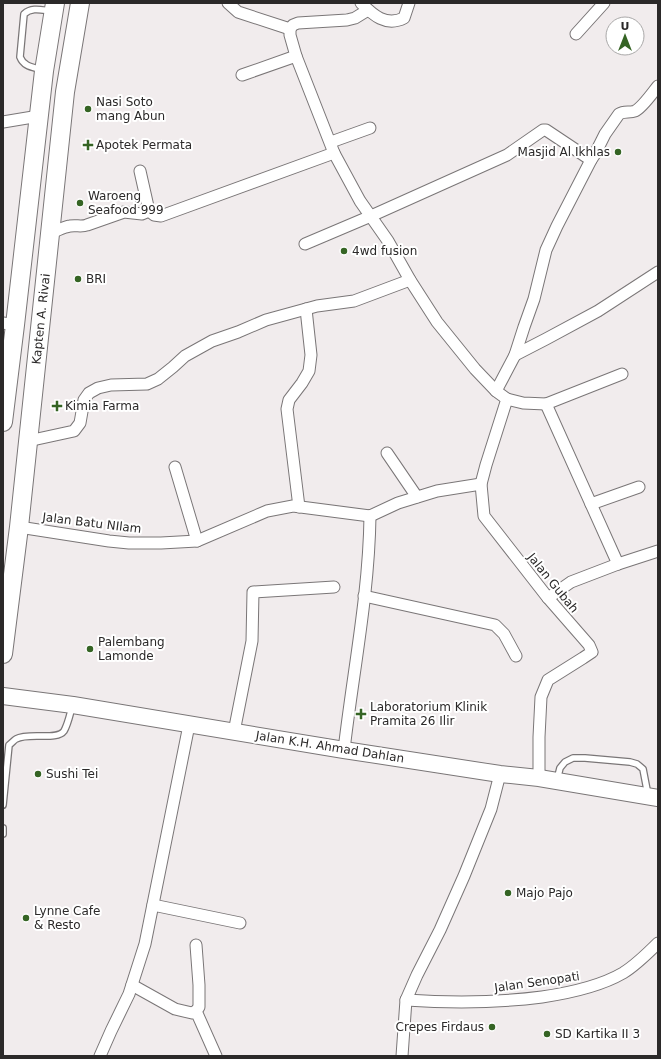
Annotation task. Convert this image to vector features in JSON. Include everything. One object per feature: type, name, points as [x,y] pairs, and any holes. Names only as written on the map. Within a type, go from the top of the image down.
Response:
[{"type":"main road","name":"Kapten A. Rivai","points":[[3,654],[19,527],[65,92],[80,3]]},
{"type":"main road","name":"Kapten A. Rivai","points":[[3,422],[10,330],[44,71],[54,7]]},
{"type":"main road","name":"Jalan K.H. Ahmad Dahlan","points":[[3,696],[72,705],[344,750],[500,774],[539,778],[653,797]]},
{"type":"main road","points":[[653,797],[653,806],[658,810]]},
{"type":"street","points":[[228,3],[238,12],[290,29]]},
{"type":"street","points":[[409,3],[404,18],[398,21],[387,22],[378,18],[364,6],[355,18],[347,20],[298,23],[293,25],[290,29],[290,35],[296,56],[334,153],[360,201],[388,241],[410,280],[437,322],[475,369],[496,391],[506,399],[523,403],[546,404],[622,374]]},
{"type":"street","points":[[576,34],[604,3]]},
{"type":"street","points":[[242,75],[296,56]]},
{"type":"street","points":[[496,391],[515,355],[534,299],[546,250],[591,160],[605,134],[619,114],[622,112],[637,110],[658,86]]},
{"type":"street","points":[[3,122],[39,116]]},
{"type":"street","points":[[330,142],[370,128]]},
{"type":"street","points":[[305,244],[507,156],[544,130],[591,160]]},
{"type":"street","points":[[140,171],[149,211],[154,215],[161,216],[334,153]]},
{"type":"street","points":[[50,233],[67,226],[87,225],[124,212],[142,214],[149,211]]},
{"type":"street","points":[[515,355],[546,340],[598,311],[658,272]]},
{"type":"street","points":[[28,441],[74,432],[80,424],[84,400],[89,393],[98,388],[111,385],[147,384],[158,379],[186,356],[212,341],[266,320],[306,309],[354,301],[410,280]]},
{"type":"street","points":[[299,507],[288,403],[309,371],[311,355],[306,309]]},
{"type":"street","name":"Jalan Gubah","points":[[506,399],[481,484],[484,516],[548,598],[589,645],[592,652],[548,680],[541,697],[539,778]]},
{"type":"street","points":[[546,404],[618,564]]},
{"type":"street","points":[[388,453],[417,497]]},
{"type":"street","points":[[176,467],[197,541]]},
{"type":"street","points":[[344,750],[364,596],[370,540],[370,516],[398,503],[437,491],[481,484]]},
{"type":"street","points":[[591,504],[639,487]]},
{"type":"street","name":"Jalan Batu NIlam","points":[[19,527],[109,541],[129,543],[161,543],[197,541],[266,511],[293,506],[370,516]]},
{"type":"street","points":[[548,598],[571,582],[658,551]]},
{"type":"street","points":[[234,732],[252,641],[253,592],[334,587]]},
{"type":"street","points":[[364,596],[495,625],[504,634],[516,656]]},
{"type":"street","points":[[100,1056],[110,1031],[129,994],[145,944],[189,725]]},
{"type":"street","points":[[402,1056],[406,1000],[464,876],[491,809],[500,774]]},
{"type":"street","points":[[153,905],[240,923]]},
{"type":"street","name":"Jalan Senopati","points":[[406,1000],[447,1003],[485,1002],[518,1000],[570,992],[593,986],[622,973],[637,963],[658,944]]},
{"type":"street","points":[[196,945],[199,1007],[196,1011]]},
{"type":"street","points":[[132,985],[175,1009],[192,1012],[196,1011]]},
{"type":"street","points":[[196,1011],[216,1056]]},
{"type":"lane","points":[[44,71],[27,65],[22,62],[20,57],[24,14],[35,9],[54,7]]},
{"type":"lane","points":[[3,805],[10,745],[16,739],[25,736],[56,736],[61,734],[66,727],[72,705]]},
{"type":"lane","points":[[556,782],[560,768],[565,762],[573,758],[630,762],[638,764],[643,769],[653,797]]},
{"type":"lane","points":[[3,828],[3,834]]},
{"type":"place","name":"Nasi Soto mang Abun","points":[[88,109]]},
{"type":"place","name":"Apotek Permata","points":[[88,145]]},
{"type":"place","name":"Masjid Al Ikhlas","points":[[618,152]]},
{"type":"place","name":"Waroeng Seafood 999","points":[[80,203]]},
{"type":"place","name":"4wd fusion","points":[[344,251]]},
{"type":"place","name":"BRI","points":[[78,279]]},
{"type":"place","name":"Kimia Farma","points":[[57,406]]},
{"type":"place","name":"Palembang Lamonde","points":[[90,649]]},
{"type":"place","name":"Laboratorium Klinik Pramita 26 Ilir","points":[[361,714]]},
{"type":"place","name":"Sushi Tei","points":[[38,774]]},
{"type":"place","name":"Majo Pajo","points":[[508,893]]},
{"type":"place","name":"Lynne Cafe & Resto","points":[[26,918]]},
{"type":"place","name":"Crepes Firdaus","points":[[492,1027]]},
{"type":"place","name":"SD Kartika II 3","points":[[547,1034]]}]
